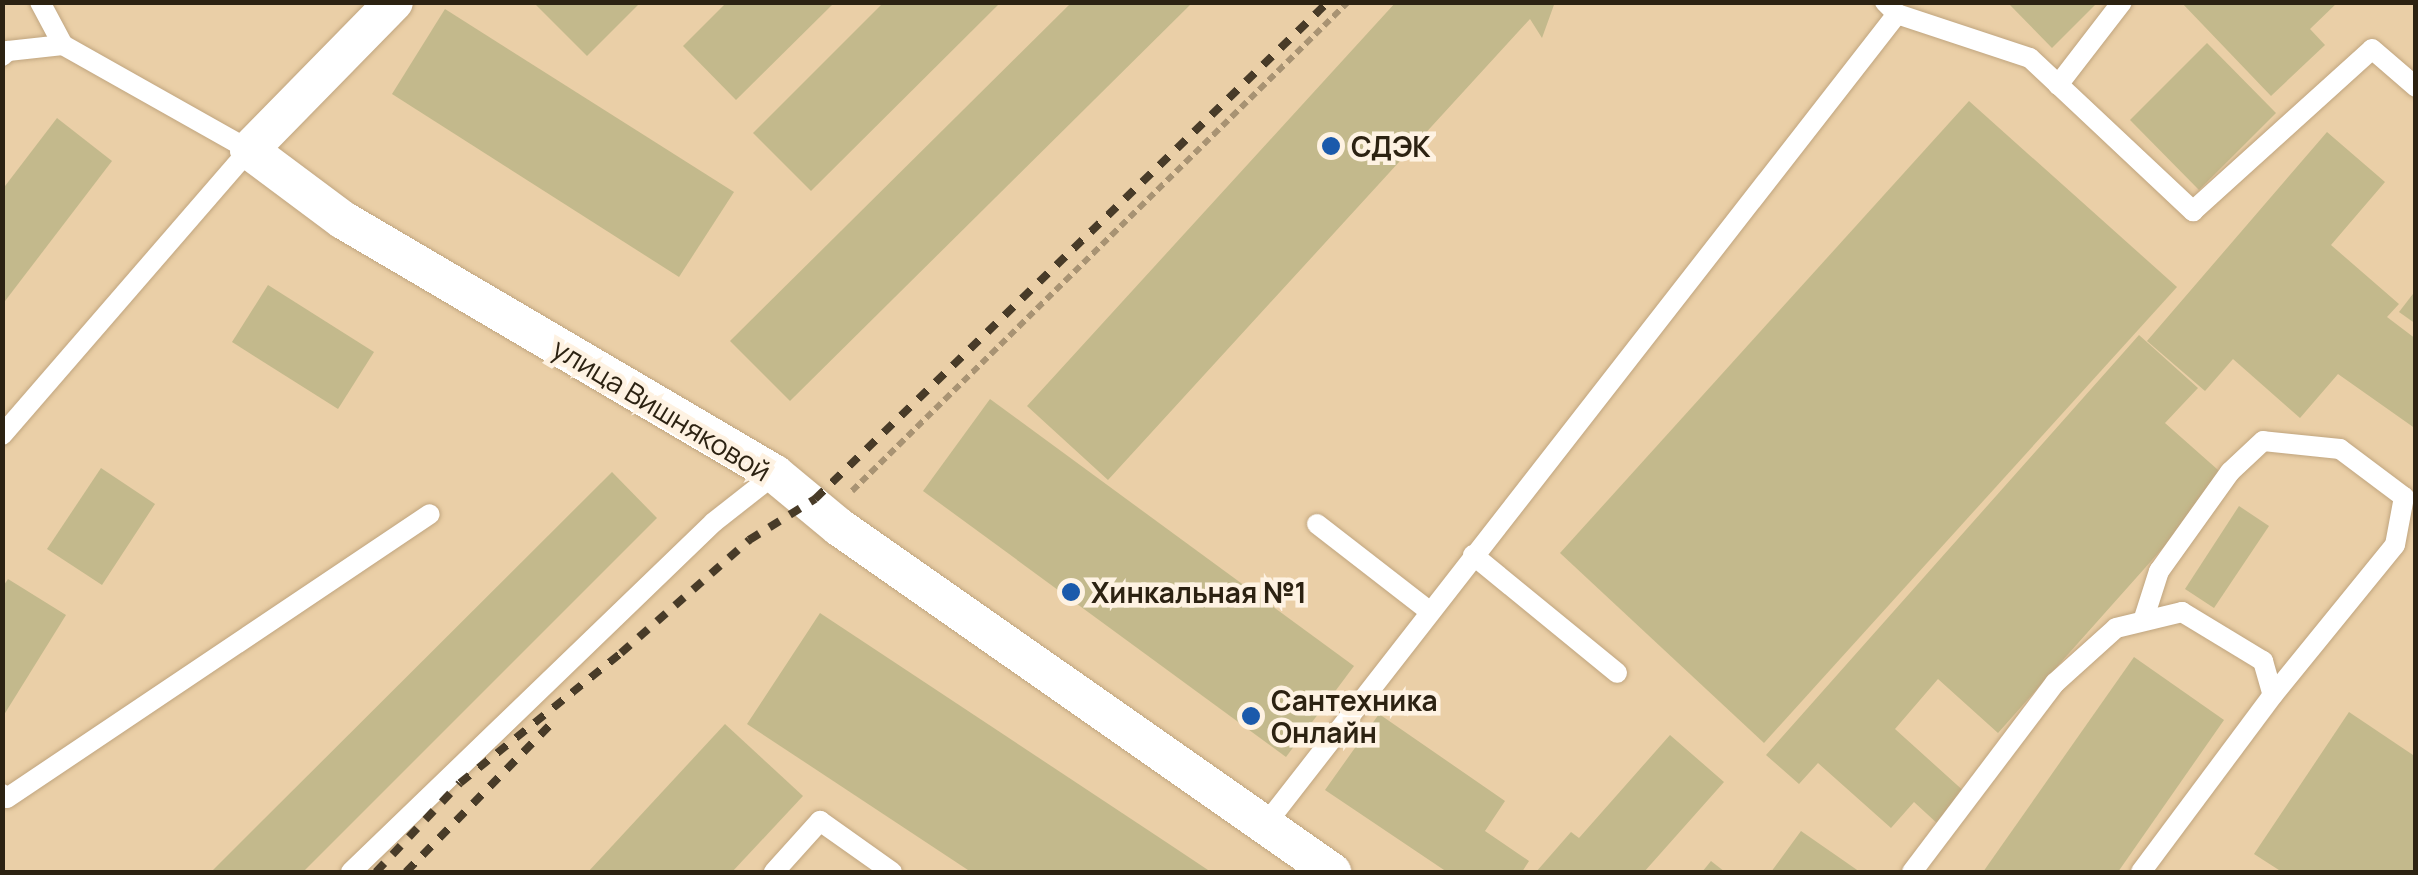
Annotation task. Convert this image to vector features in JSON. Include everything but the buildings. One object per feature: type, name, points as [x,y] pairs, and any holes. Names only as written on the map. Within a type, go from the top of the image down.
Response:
[{"type":"street","points":[[249,150],[394,2]]},
{"type":"street","name":"улица Вишняковой","points":[[249,150],[343,220],[775,474],[838,527],[1332,872]]},
{"type":"lane","points":[[2,435],[249,150],[63,45],[40,2]]},
{"type":"lane","points":[[2058,85],[2122,2]]},
{"type":"lane","points":[[1266,825],[1891,8],[2030,58],[2193,211],[2372,49],[2416,87]]},
{"type":"lane","points":[[2,56],[8,51],[63,45]]},
{"type":"lane","points":[[2140,872],[2273,695],[2394,545],[2404,497],[2340,449],[2263,440],[2230,472],[2159,571],[2143,621]]},
{"type":"lane","points":[[351,872],[714,522],[775,474]]},
{"type":"lane","points":[[2,794],[8,798],[430,514]]},
{"type":"lane","points":[[1317,524],[1429,611]]},
{"type":"lane","points":[[1472,555],[1617,673]]},
{"type":"lane","points":[[1912,872],[2055,682],[2116,628],[2182,612],[2262,661],[2273,695]]},
{"type":"lane","points":[[774,872],[820,821],[892,872]]},
{"type":"path","points":[[838,527],[832,510],[1348,2]]},
{"type":"railway","points":[[376,872],[460,783],[621,653],[749,540],[815,499],[1328,2]]},
{"type":"railway","points":[[406,872],[551,724]]},
{"type":"place","name":"СДЭК","points":[[1331,146]]},
{"type":"place","name":"Хинкальная №1","points":[[1071,592]]},
{"type":"place","name":"Сантехника Онлайн","points":[[1251,716]]}]
